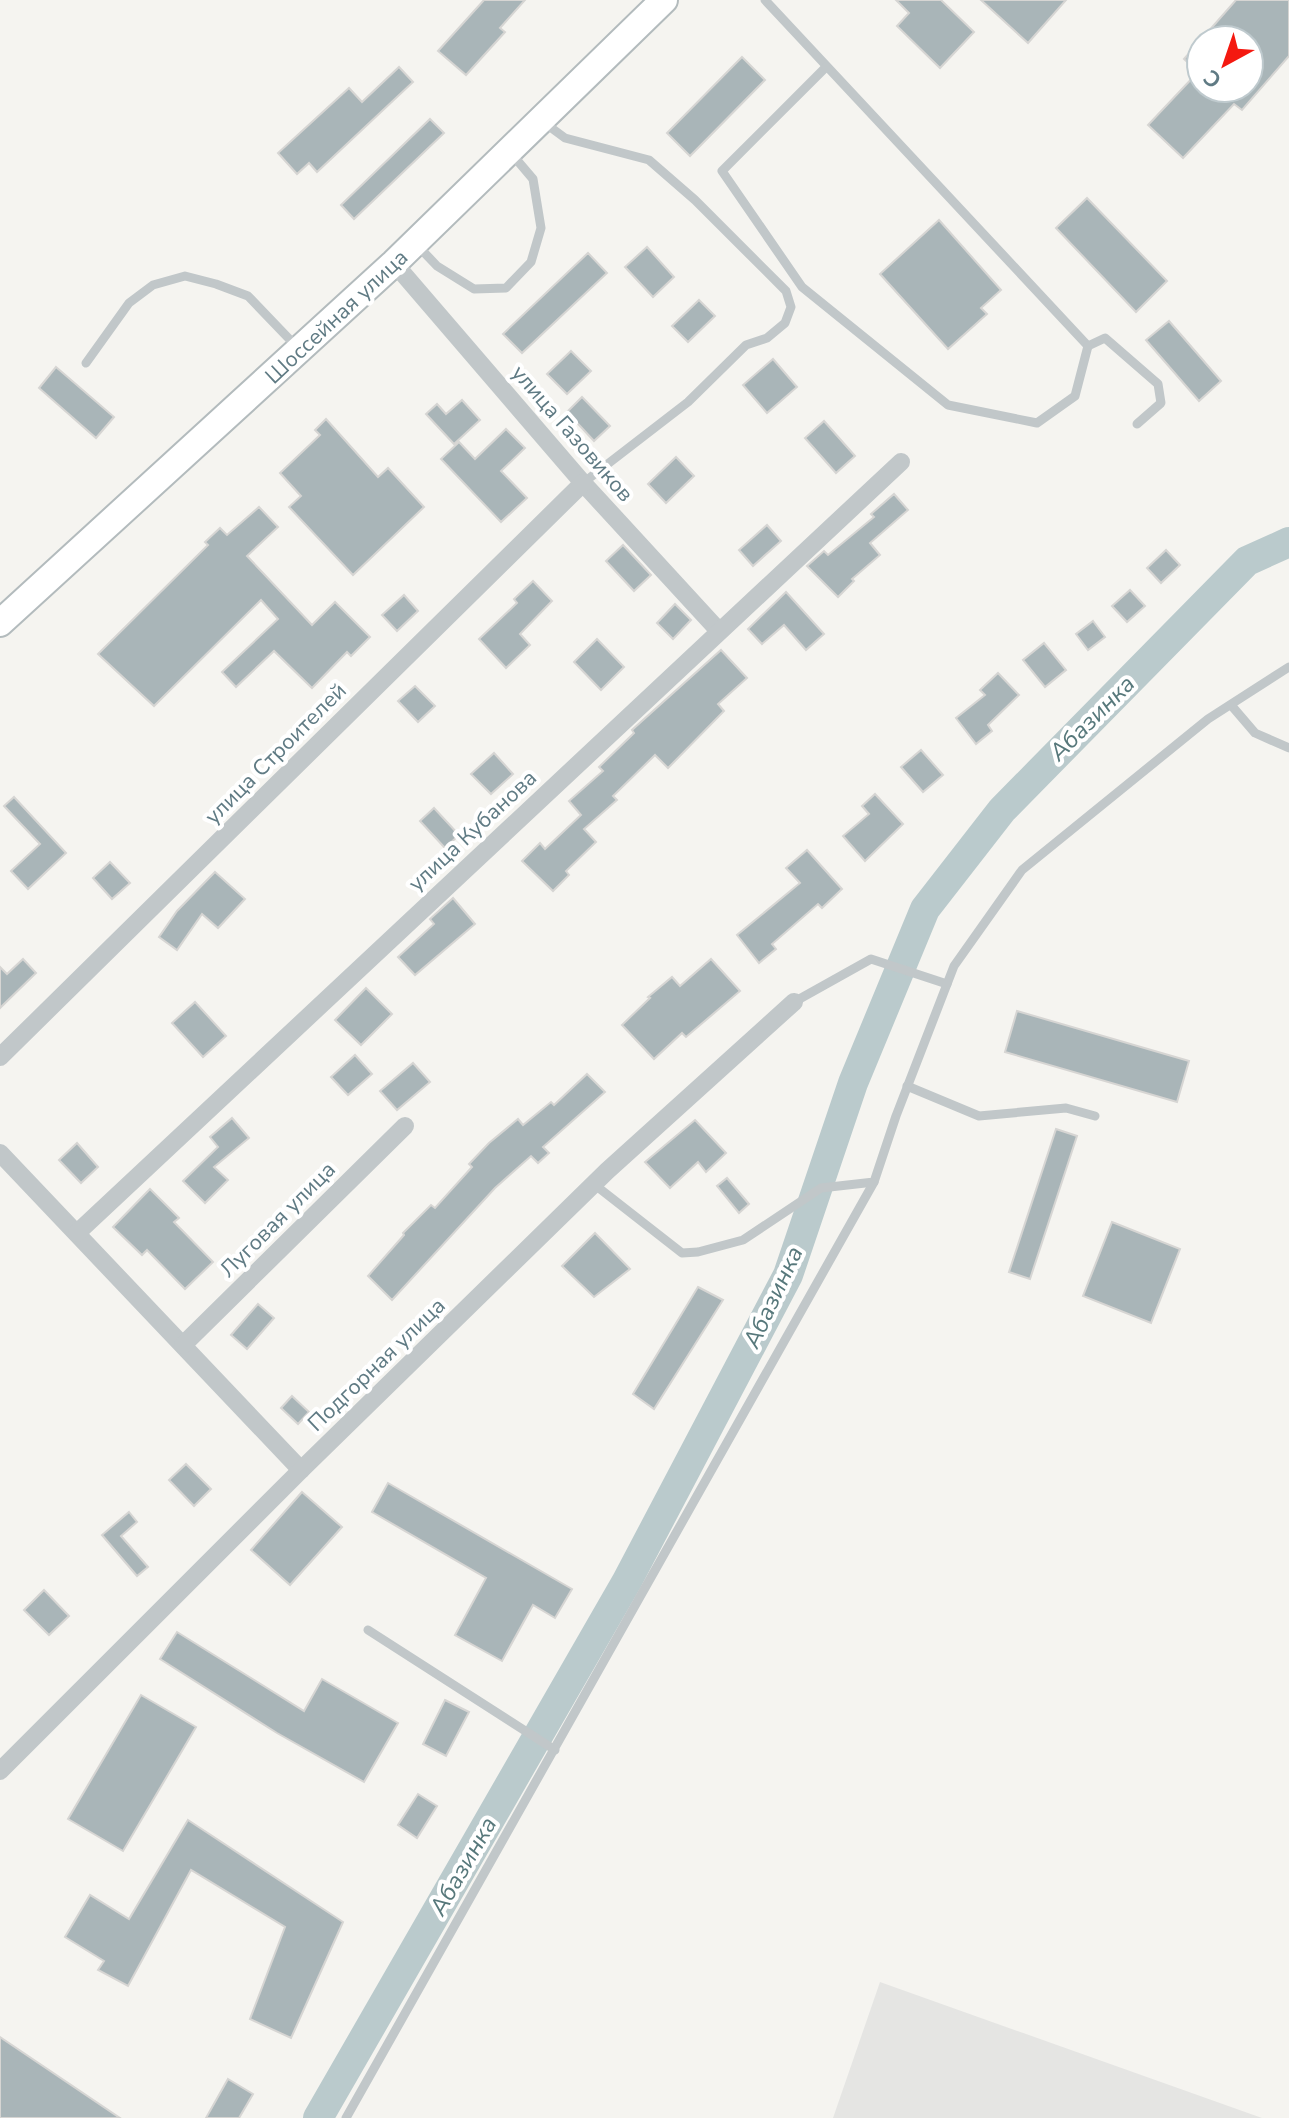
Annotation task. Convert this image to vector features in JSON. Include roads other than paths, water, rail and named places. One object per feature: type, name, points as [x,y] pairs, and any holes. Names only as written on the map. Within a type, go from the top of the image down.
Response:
[{"type":"main road","name":"Шоссейная улица","points":[[0,623],[392,261],[655,0]]},
{"type":"main road","name":"Шоссейная улица","points":[[0,613],[295,345],[415,243],[664,0]]},
{"type":"street","name":"улица Газовиков","points":[[392,261],[583,483],[719,631]]},
{"type":"street","name":"улица Кубанова","points":[[77,1233],[901,462]]},
{"type":"street","name":"улица Строителей","points":[[0,1057],[583,483]]},
{"type":"street","name":"Подгорная улица","points":[[0,1771],[301,1470],[595,1185],[794,1002]]},
{"type":"street","name":"Луговая улица","points":[[183,1345],[405,1126]]},
{"type":"street","points":[[0,1153],[301,1470]]},
{"type":"lane","points":[[765,0],[1088,346]]},
{"type":"lane","points":[[826,67],[722,171],[802,287],[948,405],[1037,423],[1075,396],[1088,346]]},
{"type":"lane","points":[[542,121],[565,138],[649,160],[695,200],[786,291],[791,307],[785,323],[767,338],[746,345],[688,402],[583,483]]},
{"type":"lane","points":[[415,243],[437,266],[474,289],[506,288],[531,262],[541,228],[533,179],[510,152]]},
{"type":"lane","points":[[86,363],[129,303],[153,285],[185,276],[248,296],[295,345]]},
{"type":"lane","points":[[1088,346],[1105,338],[1158,384],[1161,403],[1137,424]]},
{"type":"lane","points":[[346,2118],[874,1182],[954,966],[1022,870],[1208,719],[1289,667]]},
{"type":"lane","points":[[1231,705],[1255,733],[1289,748]]},
{"type":"lane","points":[[794,1002],[871,959],[947,984]]},
{"type":"lane","points":[[907,1086],[979,1116],[1066,1108],[1095,1116]]},
{"type":"lane","points":[[595,1185],[682,1253],[743,1240],[821,1188],[874,1182]]},
{"type":"lane","points":[[368,1630],[555,1750]]},
{"type":"waterway","name":"Абазинка","points":[[318,2118],[627,1581],[788,1275],[853,1083],[925,909],[1002,810],[1247,561],[1289,542]]}]
